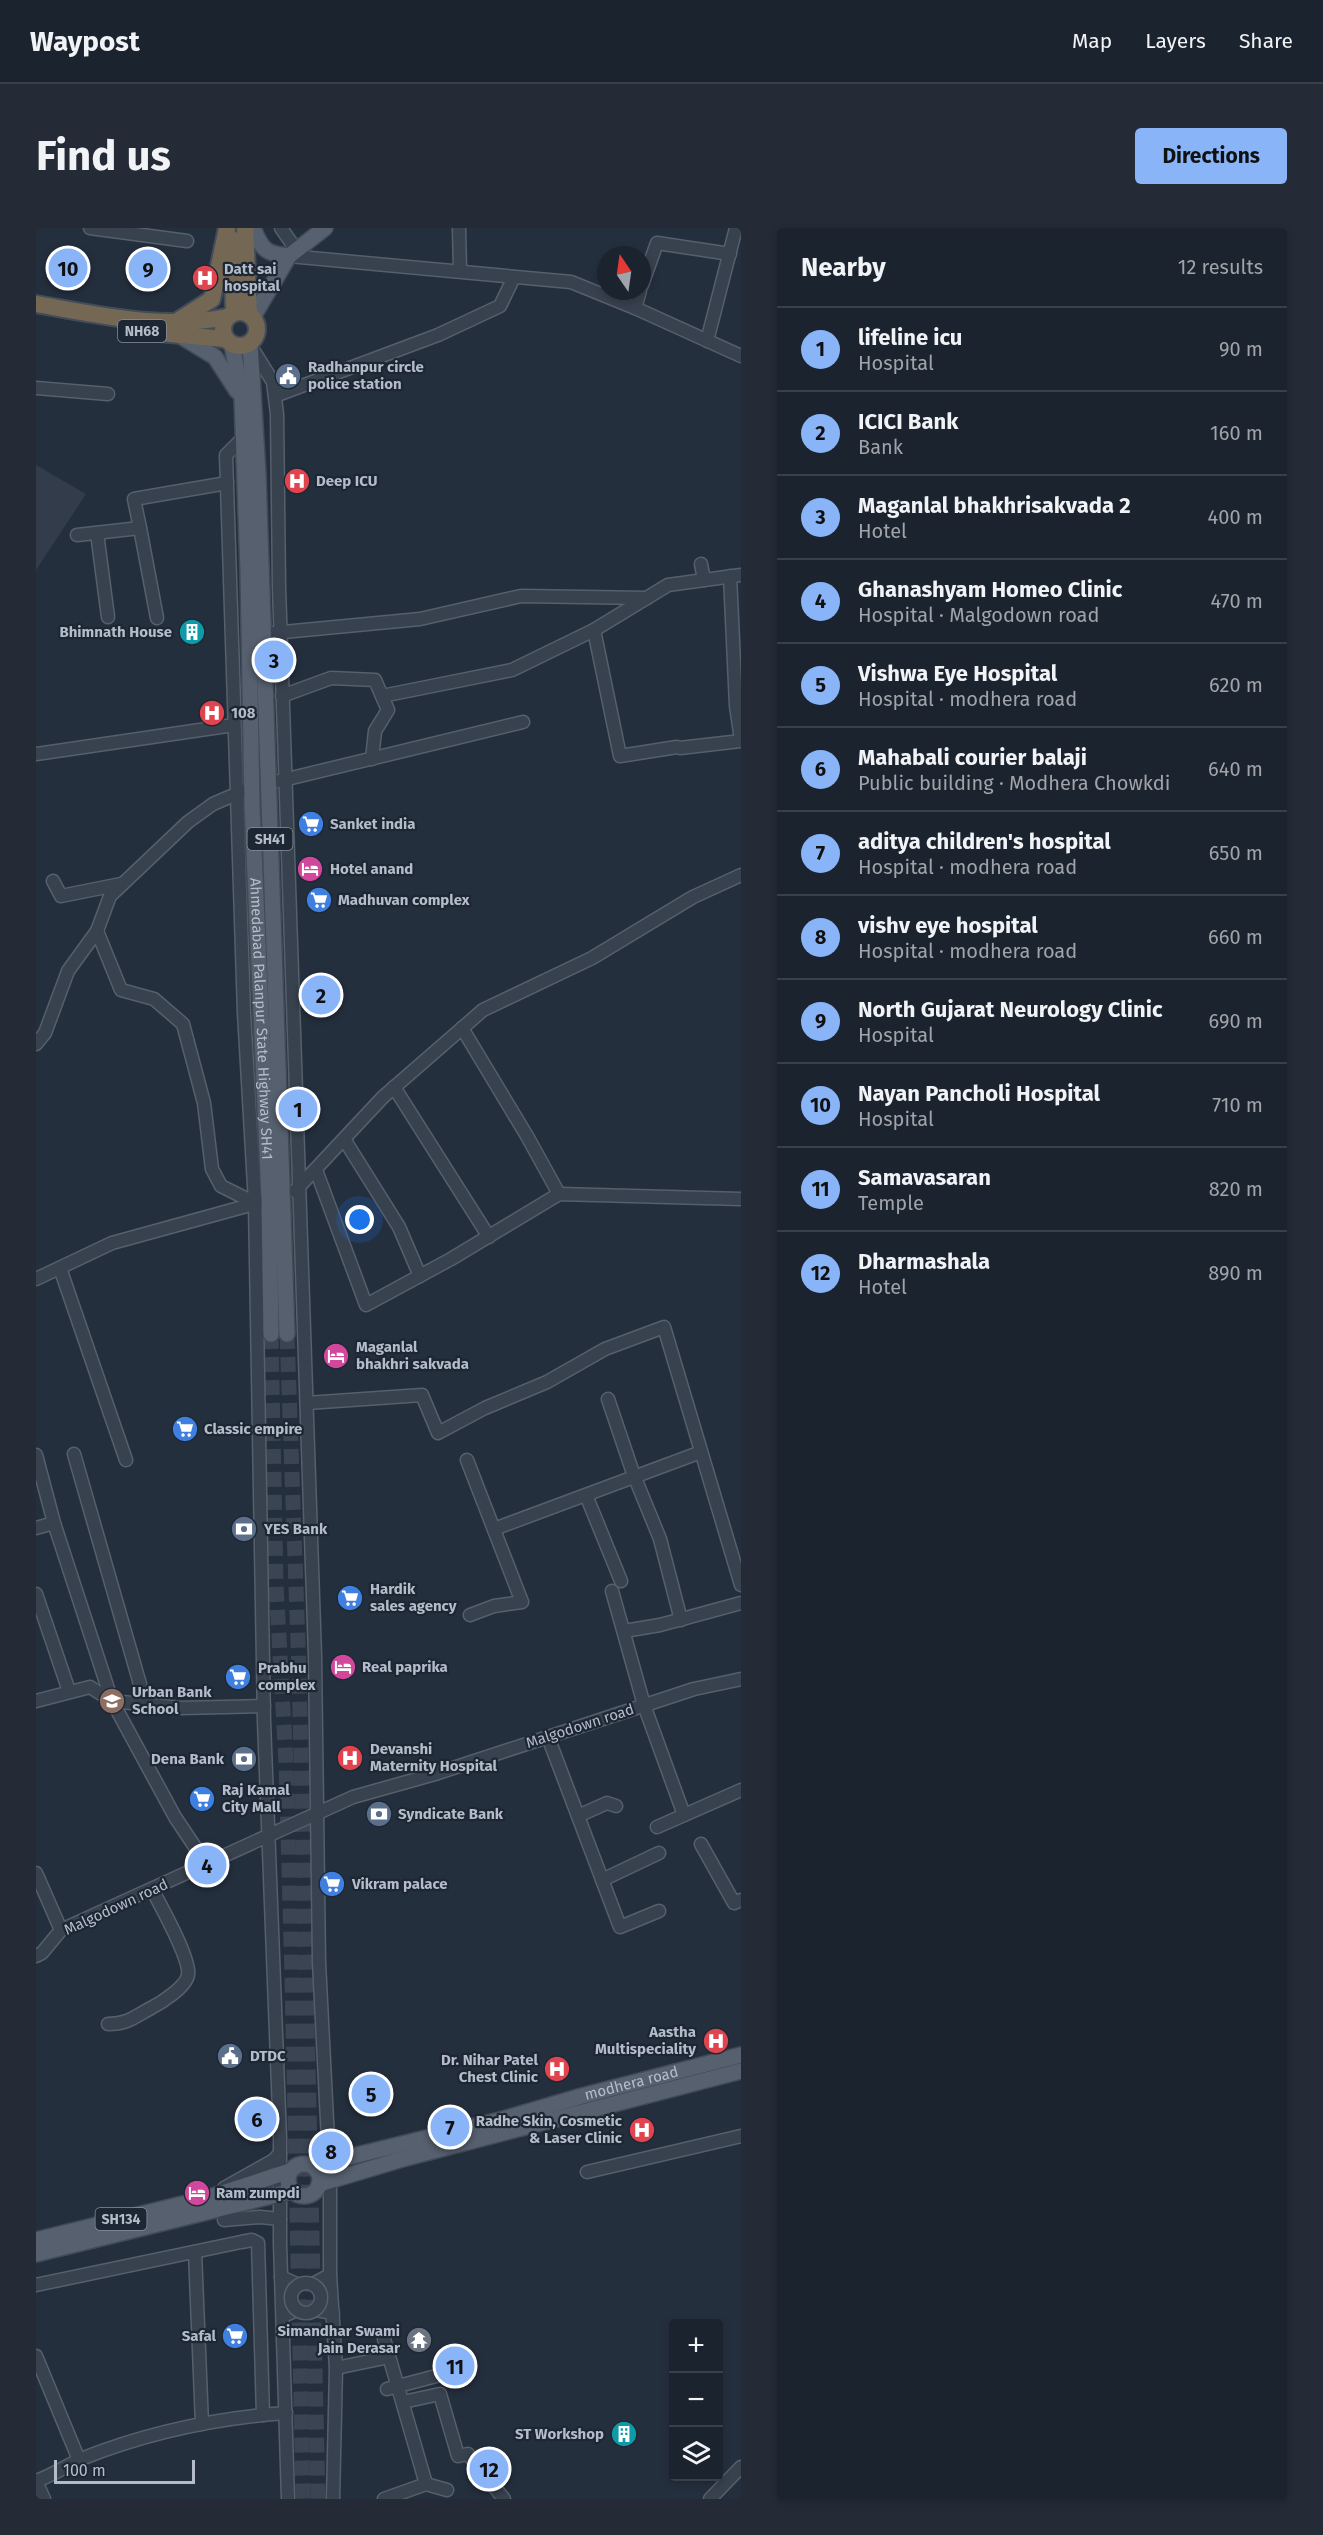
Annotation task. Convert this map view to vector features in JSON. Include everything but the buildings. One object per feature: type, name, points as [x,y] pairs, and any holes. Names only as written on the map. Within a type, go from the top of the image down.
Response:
[{"type":"highway","points":[[177,328],[212,299],[227,228]]},
{"type":"highway","points":[[232,228],[241,315]]},
{"type":"highway","points":[[241,315],[245,228]]},
{"type":"highway","name":"NH68","points":[[36,304],[177,328],[229,342],[238,347],[250,344]]},
{"type":"highway","points":[[229,342],[222,328],[241,315]]},
{"type":"highway","points":[[241,315],[256,322],[257,334],[250,344]]},
{"type":"highway","name":"NH68","points":[[36,316],[151,333],[241,315]]},
{"type":"main road","points":[[253,228],[259,243],[268,252],[293,253]]},
{"type":"main road","points":[[241,315],[293,253],[325,228]]},
{"type":"main road","points":[[177,328],[215,357],[242,399]]},
{"type":"main road","name":"Ahmedabad Palanpur State Highway SH41","points":[[229,342],[242,399],[252,789],[269,1199],[287,1317],[287,1334]]},
{"type":"main road","name":"Ahmedabad Palanpur State Highway SH41","points":[[250,344],[258,474],[268,784],[271,1317],[264,1335]]},
{"type":"main road","name":"modhera road","points":[[312,2166],[329,2160],[501,2126],[582,2096],[741,2055]]},
{"type":"main road","points":[[36,2254],[221,2214],[287,2192],[308,2196],[325,2182],[501,2126],[741,2071]]},
{"type":"main road","points":[[207,2198],[285,2173],[303,2164],[312,2166],[325,2182]]},
{"type":"main road","points":[[285,2173],[288,2182],[287,2192]]},
{"type":"main road","name":"SH134","points":[[36,2240],[207,2198]]},
{"type":"street","points":[[90,228],[187,241]]},
{"type":"street","points":[[281,228],[293,253],[571,282],[741,356]]},
{"type":"street","points":[[459,228],[460,271]]},
{"type":"street","points":[[707,341],[736,228]]},
{"type":"street","points":[[651,260],[657,243],[730,254]]},
{"type":"street","points":[[275,396],[438,335],[500,306],[514,277]]},
{"type":"street","points":[[635,308],[637,300]]},
{"type":"street","points":[[250,344],[273,382],[275,396],[282,696],[316,1676],[319,1962],[329,2160]]},
{"type":"street","points":[[36,388],[108,394]]},
{"type":"street","points":[[243,438],[226,455],[244,1013],[269,1199],[264,1335],[264,1706],[280,2153],[285,2173]]},
{"type":"street","points":[[157,618],[134,499],[227,483]]},
{"type":"street","points":[[77,535],[140,528]]},
{"type":"street","points":[[97,533],[108,617]]},
{"type":"street","points":[[701,564],[704,580]]},
{"type":"street","points":[[382,696],[512,670],[594,630],[668,585],[735,575],[736,706],[741,741],[677,747],[620,756],[594,630]]},
{"type":"street","points":[[263,634],[420,619],[521,596],[647,598]]},
{"type":"street","points":[[232,660],[250,658]]},
{"type":"street","points":[[282,696],[331,678],[375,680],[388,710],[375,731],[372,759]]},
{"type":"street","points":[[36,1044],[45,1033],[68,971],[97,931],[110,896],[188,822],[213,804],[236,793],[285,779],[523,722]]},
{"type":"street","points":[[36,754],[234,725]]},
{"type":"street","points":[[36,1279],[112,1244],[298,1189],[383,1097],[483,1010],[592,958],[693,897],[741,875]]},
{"type":"street","points":[[53,881],[61,897],[122,884]]},
{"type":"street","points":[[97,931],[121,990],[154,999],[183,1024],[204,1103],[212,1169],[221,1186],[269,1199]]},
{"type":"street","points":[[462,1028],[559,1194]]},
{"type":"street","points":[[394,1087],[489,1236]]},
{"type":"street","points":[[344,1139],[399,1227],[420,1276]]},
{"type":"street","points":[[316,1170],[366,1305],[559,1194],[741,1199]]},
{"type":"street","points":[[60,1268],[126,1460]]},
{"type":"street","points":[[287,1317],[304,1329]]},
{"type":"street","points":[[307,1403],[422,1395],[438,1433],[485,1408],[547,1382],[605,1349],[664,1327],[741,1586]]},
{"type":"street","points":[[608,1399],[635,1477],[660,1539],[681,1620]]},
{"type":"street","points":[[494,1529],[702,1452]]},
{"type":"street","points":[[74,1454],[146,1705]]},
{"type":"street","points":[[36,1455],[54,1523],[112,1701],[175,1817],[207,1865]]},
{"type":"street","points":[[466,1460],[522,1602],[494,1606],[470,1615]]},
{"type":"street","points":[[586,1496],[621,1581]]},
{"type":"street","points":[[36,1528],[54,1523]]},
{"type":"street","points":[[612,1591],[644,1705],[684,1815]]},
{"type":"street","points":[[36,1594],[69,1691]]},
{"type":"street","points":[[624,1631],[681,1620],[741,1603]]},
{"type":"street","name":"Malgodown road","points":[[38,1951],[61,1930],[353,1797],[435,1774],[694,1689],[741,1679]]},
{"type":"street","points":[[36,1701],[90,1687],[112,1701],[146,1705],[181,1708],[264,1706]]},
{"type":"street","points":[[548,1737],[620,1926],[658,1911]]},
{"type":"street","points":[[657,1827],[741,1790]]},
{"type":"street","points":[[578,1816],[607,1803],[616,1806]]},
{"type":"street","points":[[701,1844],[734,1904],[741,1900]]},
{"type":"street","points":[[602,1880],[659,1853]]},
{"type":"street","points":[[36,1873],[61,1930]]},
{"type":"street","points":[[108,2024],[123,2024],[161,2004],[187,1978],[189,1972],[181,1946],[152,1889]]},
{"type":"street","points":[[587,2172],[741,2136]]},
{"type":"street","points":[[207,2198],[274,2160],[280,2153]]},
{"type":"street","points":[[325,2182],[336,2368],[333,2499]]},
{"type":"street","points":[[287,2192],[280,2219],[288,2499]]},
{"type":"street","points":[[229,2244],[221,2214],[280,2219]]},
{"type":"street","points":[[36,2285],[229,2244],[252,2240],[258,2243],[263,2415]]},
{"type":"street","points":[[195,2252],[202,2424]]},
{"type":"street","points":[[281,2277],[299,2285],[313,2284],[330,2275]]},
{"type":"street","points":[[313,2284],[321,2296],[316,2310]]},
{"type":"street","points":[[297,2310],[291,2297],[299,2285]]},
{"type":"street","points":[[283,2316],[297,2310],[306,2313],[316,2310],[333,2313]]},
{"type":"street","points":[[384,2338],[392,2387],[403,2402],[426,2484]]},
{"type":"street","points":[[36,2356],[80,2460]]},
{"type":"street","points":[[336,2368],[389,2357]]},
{"type":"street","points":[[392,2387],[444,2374]]},
{"type":"street","points":[[403,2402],[440,2394],[458,2456],[468,2454],[497,2497]]},
{"type":"street","points":[[44,2499],[36,2481],[57,2474],[80,2460],[140,2440],[202,2424],[286,2413]]},
{"type":"street","points":[[710,2499],[741,2467]]},
{"type":"street","points":[[384,2499],[426,2484],[447,2490]]},
{"type":"shaded area","points":[[36,465],[86,494],[36,570]]},
{"type":"tunnel","points":[[271,1334],[276,1584],[286,1762],[292,1978],[303,2499]]},
{"type":"tunnel","points":[[287,1334],[299,1671],[318,2499]]},
{"type":"place","name":"Nayan Pancholi Hospital","points":[[68,268]]},
{"type":"place","name":"North Gujarat Neurology Clinic","points":[[148,269]]},
{"type":"place","name":"Datt sai hospital","points":[[205,278]]},
{"type":"place","name":"Radhanpur circle police station","points":[[288,376]]},
{"type":"place","name":"Deep ICU","points":[[297,481]]},
{"type":"place","name":"Bhimnath House","points":[[192,632]]},
{"type":"place","name":"Maganlal bhakhrisakvada 2","points":[[274,660]]},
{"type":"place","name":"108","points":[[212,713]]},
{"type":"place","name":"Sanket india","points":[[311,824]]},
{"type":"place","name":"Hotel anand","points":[[310,869]]},
{"type":"place","name":"Madhuvan complex","points":[[319,900]]},
{"type":"place","name":"ICICI Bank","points":[[321,995]]},
{"type":"place","name":"lifeline icu","points":[[298,1109]]},
{"type":"place","name":"Maganlal bhakhri sakvada","points":[[336,1356]]},
{"type":"place","name":"Classic empire","points":[[185,1429]]},
{"type":"place","name":"YES Bank","points":[[244,1529]]},
{"type":"place","name":"Hardik sales agency","points":[[350,1598]]},
{"type":"place","name":"Real paprika","points":[[343,1667]]},
{"type":"place","name":"Prabhu complex","points":[[238,1677]]},
{"type":"place","name":"Urban Bank School","points":[[112,1701]]},
{"type":"place","name":"Devanshi Maternity Hospital","points":[[350,1758]]},
{"type":"place","name":"Dena Bank","points":[[244,1759]]},
{"type":"place","name":"Raj Kamal City Mall","points":[[202,1799]]},
{"type":"place","name":"Syndicate Bank","points":[[379,1814]]},
{"type":"place","name":"Ghanashyam Homeo Clinic","points":[[207,1865]]},
{"type":"place","name":"Vikram palace","points":[[332,1884]]},
{"type":"place","name":"Aastha Multispeciality","points":[[716,2041]]},
{"type":"place","name":"DTDC","points":[[230,2056]]},
{"type":"place","name":"Dr. Nihar Patel Chest Clinic","points":[[557,2069]]},
{"type":"place","name":"Vishwa Eye Hospital","points":[[371,2094]]},
{"type":"place","name":"Mahabali courier balaji","points":[[257,2119]]},
{"type":"place","name":"aditya children's hospital","points":[[450,2127]]},
{"type":"place","name":"Radhe Skin, Cosmetic & Laser Clinic","points":[[642,2130]]},
{"type":"place","name":"vishv eye hospital","points":[[331,2151]]},
{"type":"place","name":"Ram zumpdi","points":[[197,2193]]},
{"type":"place","name":"Safal","points":[[235,2336]]},
{"type":"place","name":"Simandhar Swami Jain Derasar","points":[[419,2340]]},
{"type":"place","name":"Samavasaran","points":[[455,2366]]},
{"type":"place","name":"ST Workshop","points":[[624,2434]]},
{"type":"place","name":"Dharmashala","points":[[489,2469]]}]
